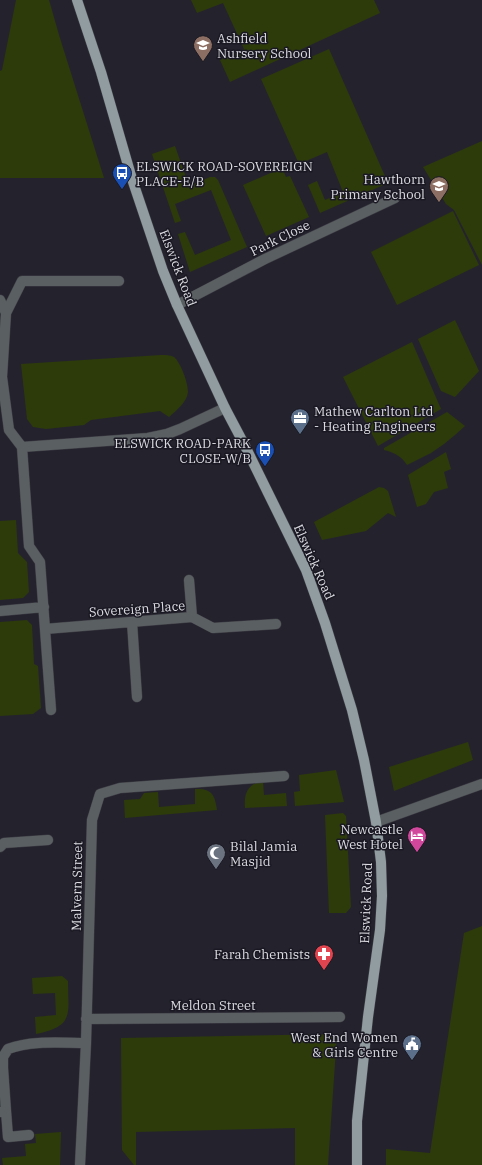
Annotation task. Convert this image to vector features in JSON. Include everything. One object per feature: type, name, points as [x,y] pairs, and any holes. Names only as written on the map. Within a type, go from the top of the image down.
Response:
[{"type":"main road","name":"Elswick Road","points":[[77,0],[101,72],[132,179],[164,271],[177,304],[225,408],[306,570],[352,710],[364,760],[376,822],[381,862],[382,896],[381,916],[357,1121],[357,1165]]},
{"type":"street","name":"Park Close","points":[[177,304],[265,259],[395,198]]},
{"type":"street","points":[[51,710],[40,562],[29,546],[22,447],[9,430],[1,377],[6,313],[22,281],[119,281]]},
{"type":"street","points":[[0,300],[6,313]]},
{"type":"street","points":[[22,447],[148,438],[180,430],[225,408]]},
{"type":"street","points":[[189,580],[192,617]]},
{"type":"street","points":[[3,611],[44,607]]},
{"type":"street","name":"Sovereign Place","points":[[45,629],[192,617],[213,628],[276,624]]},
{"type":"street","points":[[132,622],[137,696]]},
{"type":"street","name":"Malvern Street","points":[[80,1165],[86,1043],[92,820],[100,794],[120,788],[284,776]]},
{"type":"street","points":[[376,822],[482,784]]},
{"type":"street","points":[[0,847],[4,843],[48,840]]},
{"type":"street","name":"Meldon Street","points":[[86,1019],[340,1017]]},
{"type":"street","points":[[29,1135],[8,1137],[3,1111],[3,1057],[8,1049],[17,1045],[37,1043],[86,1043]]},
{"type":"green space","points":[[16,0],[49,0],[104,178],[0,178],[0,71],[2,70]]},
{"type":"green space","points":[[191,0],[374,0],[380,13],[230,82],[220,60],[244,49],[223,3],[197,13]]},
{"type":"green space","points":[[329,49],[388,183],[320,213],[308,185],[317,181],[325,200],[343,192],[327,152],[299,164],[261,79]]},
{"type":"green space","points":[[482,141],[482,265],[454,210],[446,204],[423,167]]},
{"type":"green space","points":[[175,146],[189,186],[210,177],[215,177],[218,180],[247,247],[190,272],[178,234],[185,232],[195,255],[231,240],[211,190],[175,204],[181,221],[175,223],[152,154]]},
{"type":"green space","points":[[282,168],[286,177],[290,176],[309,217],[266,236],[243,185]]},
{"type":"green space","points":[[453,211],[479,265],[397,305],[371,252]]},
{"type":"green space","points":[[455,320],[479,371],[455,397],[441,391],[418,339]]},
{"type":"green space","points":[[412,342],[441,409],[378,446],[343,377]]},
{"type":"green space","points":[[161,355],[172,356],[177,360],[184,373],[188,388],[186,399],[169,417],[160,411],[91,420],[84,425],[46,429],[33,427],[27,419],[21,364]]},
{"type":"green space","points":[[447,412],[465,426],[431,453],[407,465],[397,455],[384,450],[384,448]]},
{"type":"green space","points":[[446,452],[451,469],[444,472],[448,488],[434,492],[426,504],[417,507],[408,475]]},
{"type":"green space","points":[[379,487],[388,491],[396,517],[388,513],[366,531],[322,540],[314,522]]},
{"type":"green space","points":[[16,520],[18,553],[27,562],[29,592],[23,598],[0,600],[0,521]]},
{"type":"green space","points":[[27,620],[32,625],[34,664],[38,666],[41,708],[33,714],[0,716],[0,622]]},
{"type":"green space","points":[[468,742],[473,760],[394,791],[389,767]]},
{"type":"green space","points":[[336,770],[344,802],[295,806],[294,792],[300,791],[299,775]]},
{"type":"green space","points":[[263,781],[264,795],[286,793],[287,806],[245,808],[245,798],[250,787]]},
{"type":"green space","points":[[195,789],[205,790],[211,793],[215,800],[217,810],[125,818],[124,800],[140,799],[144,793],[158,792],[159,807],[195,804]]},
{"type":"green space","points":[[343,813],[346,816],[351,907],[346,913],[329,913],[325,815]]},
{"type":"green space","points":[[482,926],[482,1165],[386,1165],[386,1149],[430,1153],[464,933]]},
{"type":"green space","points":[[62,976],[68,981],[67,1017],[57,1027],[49,1031],[36,1034],[35,1017],[56,1015],[55,993],[33,994],[32,978]]},
{"type":"green space","points":[[337,1034],[328,1165],[295,1165],[295,1128],[136,1132],[136,1165],[134,1165],[122,1150],[121,1038]]},
{"type":"green space","points":[[61,1132],[60,1165],[3,1165],[2,1158],[26,1156],[25,1144],[36,1143],[35,1134]]},
{"type":"place","name":"Ashfield Nursery School","points":[[203,62]]},
{"type":"place","name":"ELSWICK ROAD-SOVEREIGN PLACE-E/B","points":[[122,190]]},
{"type":"place","name":"Hawthorn Primary School","points":[[439,203]]},
{"type":"place","name":"Mathew Carlton Ltd - Heating Engineers","points":[[300,435]]},
{"type":"place","name":"ELSWICK ROAD-PARK CLOSE-W/B","points":[[265,467]]},
{"type":"place","name":"Newcastle West Hotel","points":[[417,853]]},
{"type":"place","name":"Bilal Jamia Masjid","points":[[216,870]]},
{"type":"place","name":"Farah Chemists","points":[[324,971]]},
{"type":"place","name":"West End Women & Girls Centre","points":[[412,1061]]}]
